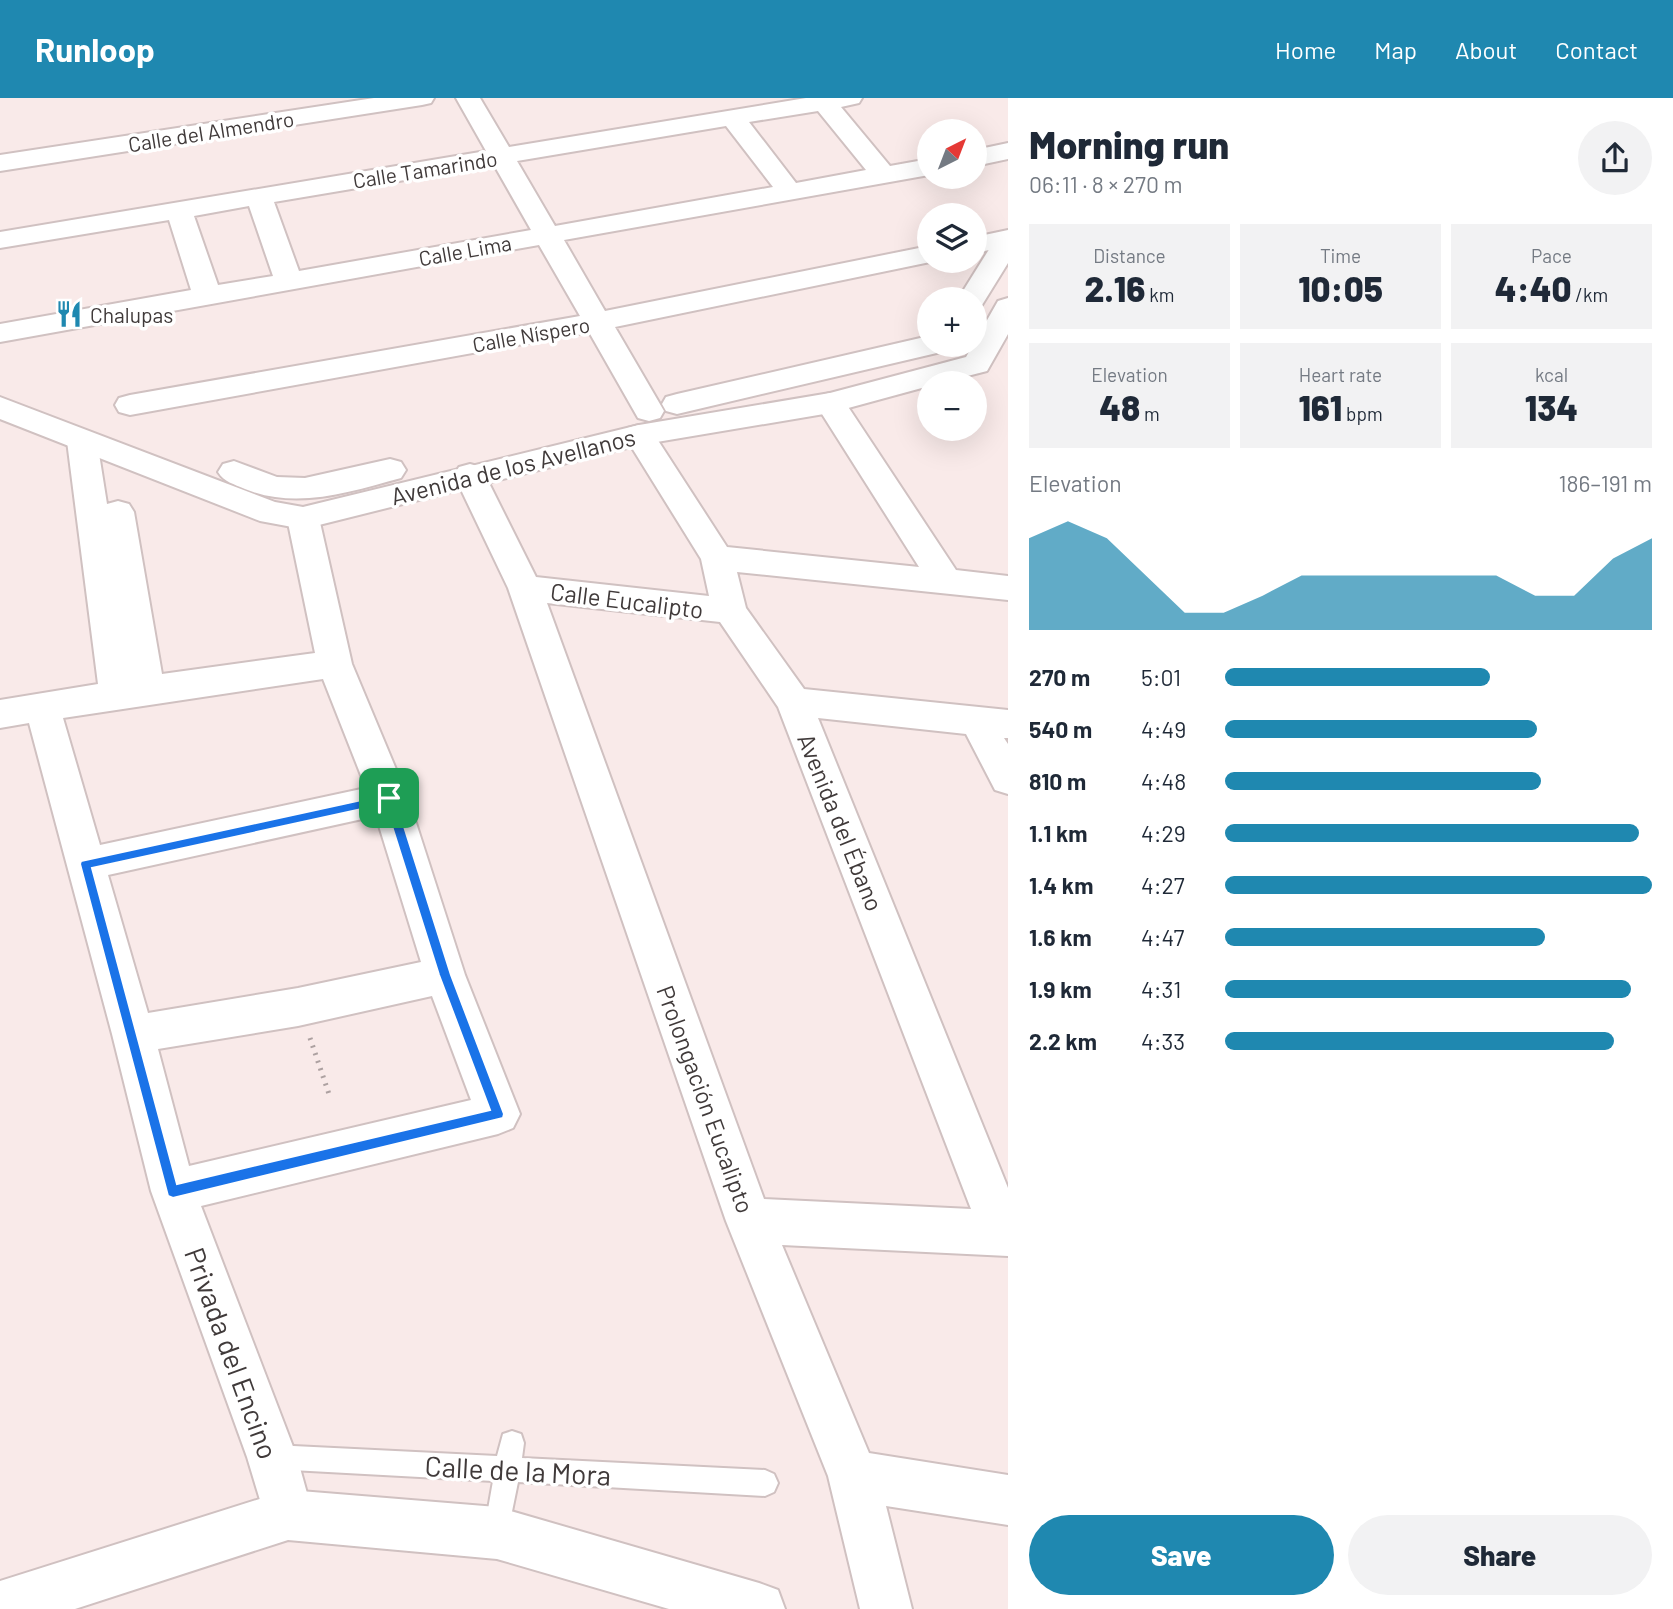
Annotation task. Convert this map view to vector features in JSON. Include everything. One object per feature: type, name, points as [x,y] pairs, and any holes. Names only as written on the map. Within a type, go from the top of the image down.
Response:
[{"type":"street","name":"Calle del Almendro","points":[[0,163],[422,98]]},
{"type":"street","name":"Avenida del Ébano","points":[[468,98],[596,322],[644,423],[717,558],[730,611],[794,702],[1006,1232]]},
{"type":"street","name":"Calle Tamarindo","points":[[0,240],[838,101]]},
{"type":"street","points":[[838,101],[884,176]]},
{"type":"street","points":[[733,119],[790,192]]},
{"type":"street","points":[[987,155],[1008,151]]},
{"type":"street","name":"Calle Lima","points":[[0,333],[917,169]]},
{"type":"street","points":[[259,196],[289,281]]},
{"type":"street","points":[[178,210],[207,295]]},
{"type":"street","points":[[987,243],[1008,239]]},
{"type":"street","points":[[979,287],[1008,239]]},
{"type":"street","name":"Calle Níspero","points":[[130,405],[596,322],[917,256]]},
{"type":"street","name":"Avenida de los Avellanos","points":[[0,386],[274,488],[305,489],[644,423],[830,403],[977,364],[1006,315]]},
{"type":"street","name":"Avenida de los Avellanos","points":[[0,407],[271,513],[303,518],[470,475],[644,423],[917,349]]},
{"type":"street","points":[[830,403],[945,580]]},
{"type":"street","points":[[94,446],[132,692]]},
{"type":"street","name":"Calle Eucalipto","points":[[470,475],[525,588],[730,611]]},
{"type":"street","points":[[173,1191],[498,1114],[445,975],[389,798],[335,664],[303,518]]},
{"type":"street","points":[[717,558],[1008,588]]},
{"type":"street","name":"Prolongación Eucalipto","points":[[525,588],[750,1221],[852,1476],[886,1609]]},
{"type":"street","points":[[0,714],[43,709],[132,692],[335,664]]},
{"type":"street","points":[[794,702],[992,722],[1008,779]]},
{"type":"street","name":"Privada del Encino","points":[[43,709],[133,1034],[173,1191],[272,1457],[288,1515]]},
{"type":"street","points":[[85,864],[389,798]]},
{"type":"street","points":[[133,1034],[298,1007],[445,975]]},
{"type":"street","points":[[750,1221],[1006,1232]]},
{"type":"street","points":[[852,1476],[1008,1500]]},
{"type":"street","points":[[2,1595],[288,1515],[497,1533],[759,1609]]},
{"type":"lane","points":[[497,1533],[512,1443]]},
{"type":"lane","name":"Calle de la Mora","points":[[272,1457],[765,1483]]},
{"type":"path","points":[[316,1054],[330,1097]]},
{"type":"place","name":"Chalupas","points":[[69,314]]},
{"type":"route","points":[[389,798],[445,975],[498,1114],[173,1191],[133,1034],[85,864],[389,798]]}]
